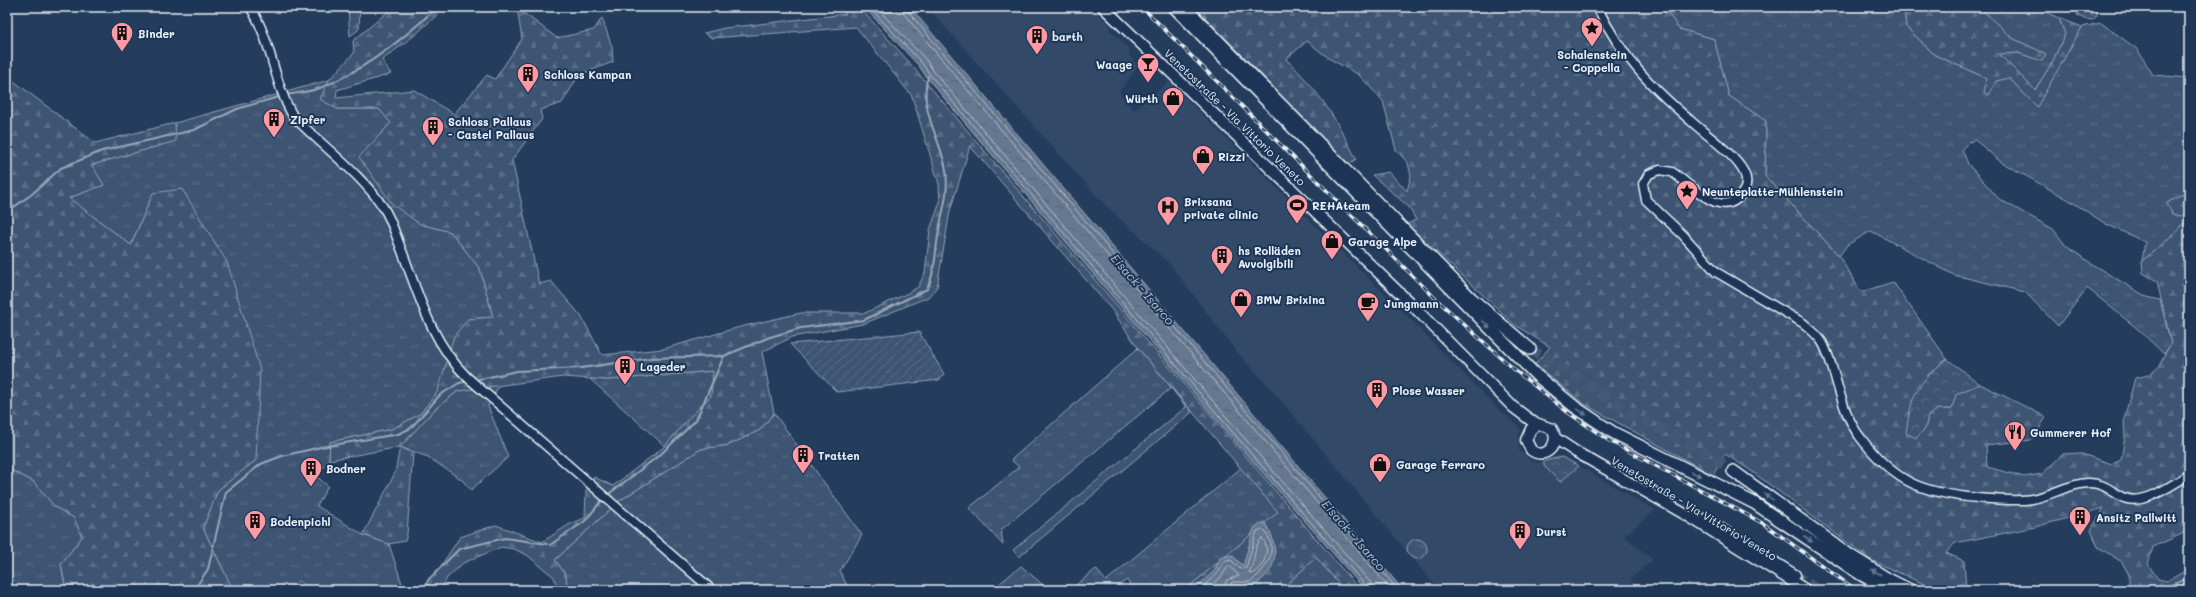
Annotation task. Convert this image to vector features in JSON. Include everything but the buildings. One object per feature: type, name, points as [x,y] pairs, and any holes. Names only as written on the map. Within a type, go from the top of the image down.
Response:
[{"type":"highway","points":[[1174,7],[1536,375],[1558,394],[1596,421],[1633,444],[1738,495],[1770,513],[1860,574],[1889,590]]},
{"type":"highway","points":[[1185,7],[1471,298],[1530,349]]},
{"type":"highway","points":[[1732,471],[1851,556],[1888,579],[1910,590]]},
{"type":"main road","name":"Venetostraße - Via Vittorio Veneto","points":[[1107,10],[1398,292],[1513,407],[1539,424],[1552,429],[1555,438],[1576,452],[1713,531],[1803,589]]},
{"type":"main road","name":"Venetostraße - Via Vittorio Veneto","points":[[1513,407],[1528,433],[1527,444],[1534,452],[1541,454],[1551,449],[1576,452]]},
{"type":"main road","points":[[1528,433],[1530,429],[1539,424]]},
{"type":"main road","points":[[1551,449],[1555,438]]},
{"type":"main road","points":[[1644,491],[1665,497],[1719,526],[1795,575]]},
{"type":"street","points":[[250,7],[259,22],[286,104],[293,116],[365,185],[383,207],[392,224],[434,335],[449,357],[476,385],[712,590]]},
{"type":"street","points":[[1597,7],[1613,38],[1638,72],[1655,90],[1736,162],[1745,175],[1746,185],[1741,195],[1731,202],[1720,204],[1708,200],[1672,172],[1666,170],[1654,171],[1646,178],[1643,184],[1646,200],[1683,234],[1716,272],[1803,323],[1816,333],[1824,344],[1843,404],[1859,436],[1882,462],[1900,477],[1923,489],[1948,495],[2016,501],[2035,499],[2088,483],[2101,485],[2123,498],[2134,500],[2147,497],[2189,475]]},
{"type":"shaded area","points":[[927,7],[1091,7],[1111,26],[1109,29],[1129,49],[1130,57],[1138,66],[1119,92],[1134,110],[1169,82],[1402,311],[1499,410],[1515,423],[1521,430],[1518,436],[1519,450],[1531,461],[1538,463],[1550,458],[1562,456],[1655,510],[1624,536],[1653,560],[1630,579],[1639,590],[1439,590],[1272,390],[1235,350],[1170,264],[1106,206]]},
{"type":"green space","points":[[348,7],[360,7],[359,29],[350,36]]},
{"type":"green space","points":[[391,7],[440,7],[440,12],[415,35],[382,60],[391,74],[337,90],[336,98],[414,90],[454,114],[487,75],[495,79],[522,39],[517,8],[557,38],[594,30],[602,18],[612,47],[613,62],[579,75],[562,103],[540,110],[542,119],[512,160],[539,284],[551,281],[581,316],[602,355],[663,349],[740,327],[801,313],[865,313],[918,287],[925,273],[930,230],[940,202],[939,184],[912,96],[856,27],[712,38],[704,33],[725,28],[846,14],[840,7],[859,7],[901,53],[1360,590],[1344,590],[1316,557],[1281,590],[1185,590],[1278,512],[1138,348],[1112,310],[970,146],[950,211],[937,287],[928,297],[863,324],[792,337],[762,352],[774,413],[760,430],[729,445],[701,449],[619,501],[555,560],[566,575],[567,590],[558,590],[554,577],[527,555],[514,549],[501,547],[463,563],[447,578],[441,590],[425,590],[460,537],[496,525],[542,542],[570,524],[585,518],[586,491],[594,477],[613,486],[665,446],[689,418],[711,396],[713,371],[608,380],[563,377],[458,391],[435,409],[400,447],[329,460],[330,442],[392,429],[420,414],[438,391],[454,336],[468,319],[493,317],[480,269],[451,232],[420,224],[393,205],[359,157],[391,123],[379,109],[337,109],[320,99],[329,80],[354,53],[353,41],[390,10]]},
{"type":"green space","points":[[1195,7],[1664,7],[1679,29],[1714,39],[1729,96],[1766,121],[1765,176],[1839,256],[1861,292],[1893,282],[1947,359],[1927,376],[1925,429],[1928,416],[1938,409],[1952,409],[1955,394],[1980,384],[2046,417],[2032,440],[1986,445],[1987,467],[2024,477],[2042,474],[2063,454],[2079,453],[2112,464],[2121,460],[2125,437],[2124,419],[2135,378],[2150,374],[2155,370],[2171,344],[2157,281],[2143,273],[2142,261],[2171,237],[2189,217],[2189,526],[2182,534],[2153,547],[2148,564],[2158,579],[2167,581],[2189,569],[2189,590],[2129,590],[2129,575],[2122,562],[2098,547],[2091,530],[2104,508],[2035,527],[1955,543],[1946,553],[1964,561],[1966,590],[1937,590],[1871,560],[1750,470],[1725,454],[1713,475],[1584,404],[1535,364],[1550,347],[1515,325],[1407,224],[1416,220],[1409,207],[1372,175],[1389,172],[1407,191],[1411,176],[1408,163],[1396,150],[1383,101],[1359,75],[1330,59],[1307,41],[1286,59],[1308,82],[1342,131],[1356,159],[1349,164]]},
{"type":"green space","points":[[1664,7],[1904,7],[1906,27],[1935,55],[1986,78],[1989,95],[1996,81],[2009,78],[2036,106],[2082,27],[2101,23],[2137,49],[2153,75],[2189,78],[2189,191],[2167,203],[2182,216],[2189,209],[2189,217],[2171,237],[2142,261],[2145,242],[2106,224],[2069,200],[2001,162],[1975,140],[1969,142],[1962,149],[1968,164],[1999,199],[2053,229],[2066,246],[2095,266],[2147,297],[2160,300],[2171,344],[2164,354],[2139,330],[2087,288],[2058,326],[2025,292],[1954,275],[1871,231],[1847,245],[1839,256],[1765,176],[1766,121],[1729,96],[1714,39],[1679,29]]},
{"type":"green space","points":[[1904,7],[1979,7],[2012,38],[2046,54],[2042,61],[2018,53],[1999,54],[2035,90],[2053,61],[2065,34],[2059,18],[2082,27],[2037,107],[2009,78],[1996,81],[1989,95],[1984,93],[1986,78],[1935,55],[1906,27]]},
{"type":"green space","points":[[1979,7],[2034,7],[2059,18],[2065,34],[2053,61],[2035,90],[1999,54],[2018,53],[2042,61],[2046,54],[2012,38]]},
{"type":"green space","points":[[2081,7],[2098,7],[2097,15],[2093,20],[2085,19],[2077,15]]},
{"type":"green space","points":[[7,76],[95,143],[175,123],[176,141],[92,165],[104,185],[69,198],[131,245],[153,193],[182,189],[227,262],[260,370],[256,460],[218,490],[203,528],[233,590],[66,590],[61,564],[82,537],[74,518],[55,507],[34,482],[7,468]]},
{"type":"green space","points":[[329,80],[321,99],[337,109],[379,109],[391,123],[360,157],[420,224],[451,232],[480,269],[493,317],[468,319],[449,357],[438,391],[420,414],[392,429],[330,442],[329,460],[316,476],[328,486],[317,506],[363,535],[389,544],[404,590],[313,590],[298,581],[291,590],[233,590],[203,528],[218,490],[256,460],[153,193],[131,245],[69,198],[103,185],[91,165],[175,141],[175,123]]},
{"type":"green space","points":[[2189,191],[2189,209],[2182,216],[2172,214],[2167,203]]},
{"type":"green space","points":[[919,332],[944,374],[939,380],[837,392],[790,344]]},
{"type":"green space","points":[[1138,348],[1192,412],[1019,557],[1013,550],[1186,407],[1171,388],[1001,530],[1003,545],[969,508],[1019,467],[1011,460]]},
{"type":"green space","points":[[1947,359],[1980,384],[1956,394],[1952,409],[1938,409],[1928,416],[1925,429],[1916,438],[1906,433],[1913,399],[1928,376]]},
{"type":"green space","points":[[714,371],[712,396],[689,418],[665,446],[590,379],[608,380]]},
{"type":"green space","points":[[499,385],[488,406],[508,457],[471,490],[462,480],[428,457],[400,447],[435,409],[458,391]]},
{"type":"green space","points":[[774,413],[862,535],[840,571],[849,590],[567,590],[566,575],[555,560],[619,501],[701,449],[729,445],[760,430]]},
{"type":"green space","points":[[400,447],[413,453],[407,534],[405,541],[389,544],[363,535],[395,473]]},
{"type":"green space","points":[[1562,457],[1579,466],[1560,482],[1544,466],[1544,461]]},
{"type":"green space","points":[[7,468],[34,482],[55,507],[74,518],[82,537],[61,564],[66,590],[7,590]]},
{"type":"green space","points":[[1241,468],[1279,512],[1185,590],[1133,590],[1127,580],[1112,590],[1070,590],[1096,569],[1106,581]]},
{"type":"green space","points":[[1417,539],[1424,542],[1427,549],[1424,556],[1417,559],[1410,556],[1407,549],[1410,542]]},
{"type":"green space","points":[[1316,557],[1344,590],[1281,590]]},
{"type":"green space","points":[[1021,566],[1049,590],[1005,590],[999,584]]},
{"type":"water","name":"Eisack - Isarco","points":[[864,7],[910,7],[1403,590],[1365,590],[1233,439],[927,78],[919,66]]},
{"type":"water","points":[[1264,522],[1273,540],[1275,549],[1272,566],[1261,580],[1250,587],[1233,586],[1231,590],[1194,590],[1215,570],[1220,558],[1232,555],[1243,566],[1254,528]]},
{"type":"waterway","points":[[286,95],[320,88],[351,73],[380,55],[408,33],[434,10],[434,7]]},
{"type":"waterway","points":[[475,380],[517,371],[581,368],[651,358],[724,356],[770,337],[801,328],[864,320],[927,289],[934,268],[947,186],[946,170],[943,158],[928,112],[926,100],[928,76]]},
{"type":"waterway","points":[[7,212],[32,194],[61,168],[102,151],[194,130],[237,109],[282,96]]},
{"type":"waterway","points":[[606,496],[661,454],[696,420],[724,356]]},
{"type":"waterway","points":[[194,590],[208,569],[226,492],[261,464],[282,456],[321,447],[398,434],[411,428],[440,395],[459,383],[469,381]]},
{"type":"waterway","points":[[550,545],[585,521],[603,499]]},
{"type":"waterway","points":[[423,590],[429,579],[459,549],[505,538],[547,544]]},
{"type":"waterway","points":[[2163,590],[2189,577]]},
{"type":"tunnel","points":[[1530,349],[1645,421],[1706,453],[1733,471]]},
{"type":"tunnel","points":[[1795,575],[1818,590]]},
{"type":"railway","points":[[1142,7],[1437,300],[1517,372],[1566,411],[1608,440],[1764,524],[1856,590]]},
{"type":"place","name":"Schalenstein - Coppella","points":[[1592,48]]},
{"type":"place","name":"Binder","points":[[122,52]]},
{"type":"place","name":"barth","points":[[1037,56]]},
{"type":"place","name":"Waage","points":[[1148,84]]},
{"type":"place","name":"Schloss Kampan","points":[[528,94]]},
{"type":"place","name":"Würth","points":[[1173,118]]},
{"type":"place","name":"Zipfer","points":[[274,138]]},
{"type":"place","name":"Schloss Pallaus - Castel Pallaus","points":[[433,146]]},
{"type":"place","name":"Rizzi","points":[[1203,176]]},
{"type":"place","name":"Neunteplatte-Mühlenstein","points":[[1687,210]]},
{"type":"place","name":"REHAteam","points":[[1297,224]]},
{"type":"place","name":"Brixsana private clinic","points":[[1168,226]]},
{"type":"place","name":"Garage Alpe","points":[[1332,260]]},
{"type":"place","name":"hs Rolläden Avvolgibili","points":[[1222,276]]},
{"type":"place","name":"BMW Brixina","points":[[1241,318]]},
{"type":"place","name":"Jungmann","points":[[1368,322]]},
{"type":"place","name":"Lageder","points":[[625,386]]},
{"type":"place","name":"Plose Wasser","points":[[1377,410]]},
{"type":"place","name":"Gummerer Hof","points":[[2015,452]]},
{"type":"place","name":"Tratten","points":[[803,474]]},
{"type":"place","name":"Garage Ferraro","points":[[1380,484]]},
{"type":"place","name":"Bodner","points":[[311,488]]},
{"type":"place","name":"Ansitz Pallwitt","points":[[2080,536]]},
{"type":"place","name":"Bodenpichl","points":[[255,540]]},
{"type":"place","name":"Durst","points":[[1520,550]]}]
